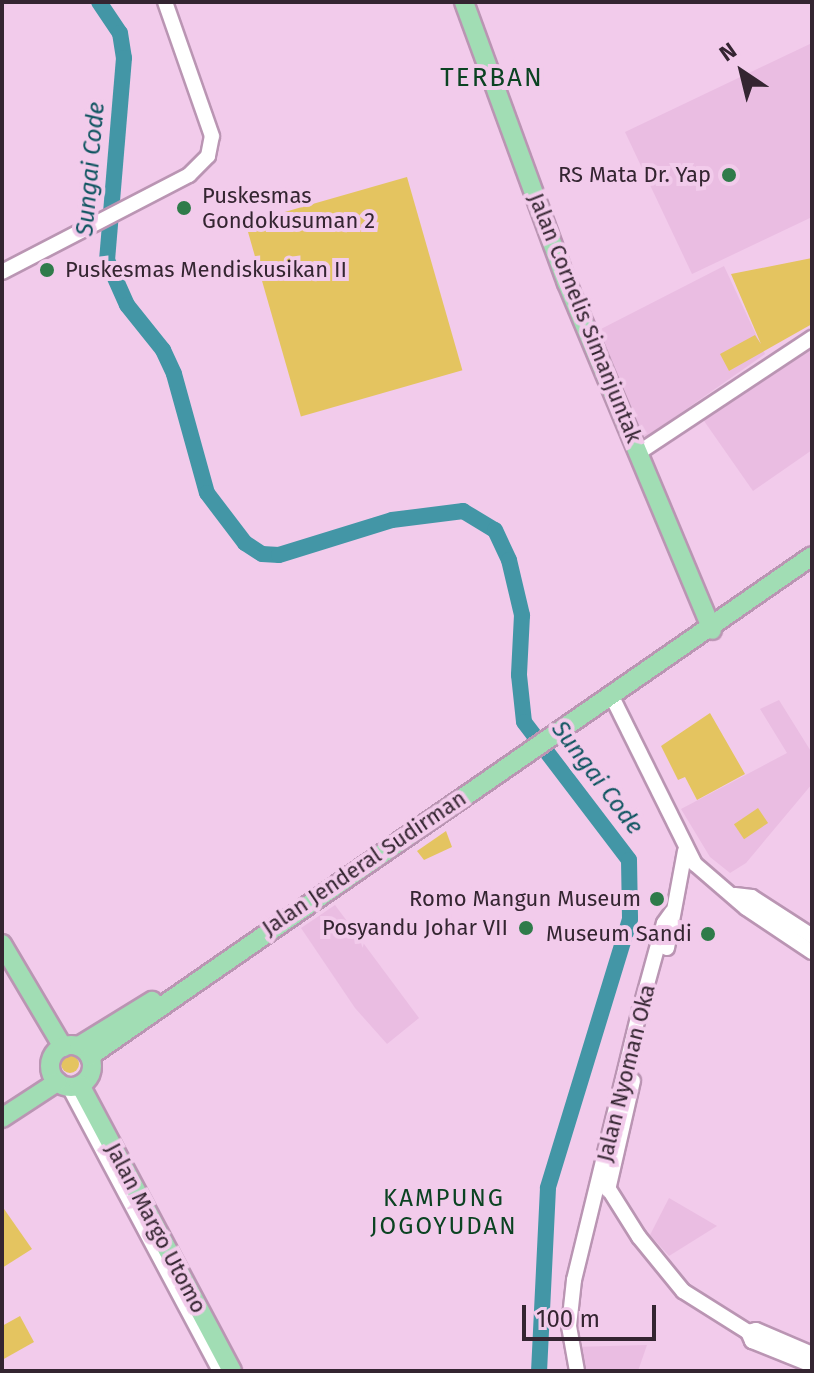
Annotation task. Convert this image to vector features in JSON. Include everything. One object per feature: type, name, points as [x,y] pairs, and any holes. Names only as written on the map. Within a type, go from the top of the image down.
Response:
[{"type":"main road","name":"Jalan Cornelis Simanjuntak","points":[[464,2],[567,283],[702,604],[706,629]]},
{"type":"main road","name":"Jalan Jenderal Sudirman","points":[[72,1050],[227,963],[240,948],[510,766],[812,556]]},
{"type":"main road","points":[[693,583],[720,604],[754,596]]},
{"type":"main road","name":"Jalan Jenderal Sudirman","points":[[590,710],[613,699],[680,653],[706,629]]},
{"type":"main road","points":[[2,1104],[92,1070],[72,1050],[3,946]]},
{"type":"main road","points":[[2,1118],[64,1081],[72,1050]]},
{"type":"main road","name":"Jalan Margo Utomo","points":[[64,1081],[103,1139],[207,1336],[232,1371]]},
{"type":"street","points":[[2,272],[189,175],[208,156],[212,144],[165,2]]},
{"type":"street","points":[[638,453],[812,338]]},
{"type":"street","points":[[613,699],[685,851],[706,875],[812,952]]},
{"type":"street","name":"Jalan Nyoman Oka","points":[[685,851],[672,912],[664,923],[640,1032],[602,1171],[608,1190],[676,1284],[748,1332],[761,1345],[812,1365]]},
{"type":"street","points":[[735,895],[752,897],[812,936]]},
{"type":"street","name":"Jalan Nyoman Oka","points":[[608,1190],[617,1123]]},
{"type":"street","points":[[577,1371],[570,1302],[602,1171]]},
{"type":"street","name":"Jalan Nyoman Oka","points":[[748,1332],[756,1330],[812,1354]]},
{"type":"street","name":"Jalan Margo Utomo","points":[[207,1336],[220,1371]]},
{"type":"shaded area","name":"RS Mata Dr. Yap","points":[[812,43],[812,217],[692,274],[625,132]]},
{"type":"shaded area","points":[[407,177],[462,370],[301,417],[246,223]]},
{"type":"shaded area","points":[[812,258],[812,324],[729,371],[720,354],[755,335],[761,344],[731,274]]},
{"type":"shaded area","points":[[724,266],[765,354],[642,440],[597,331]]},
{"type":"shaded area","points":[[812,349],[812,450],[753,491],[702,418]]},
{"type":"shaded area","points":[[779,700],[812,753],[812,784],[746,863],[730,873],[710,857],[681,809],[787,753],[760,709]]},
{"type":"shaded area","points":[[710,713],[745,774],[697,800],[685,777],[678,780],[661,746]]},
{"type":"shaded area","points":[[758,808],[768,823],[744,839],[734,824]]},
{"type":"shaded area","points":[[446,831],[452,847],[424,860],[417,851]]},
{"type":"shaded area","points":[[335,905],[419,1018],[387,1044],[355,1008],[301,928]]},
{"type":"shaded area","points":[[66,1055],[74,1055],[79,1064],[77,1071],[66,1073],[61,1068],[61,1060]]},
{"type":"shaded area","points":[[669,1198],[717,1226],[669,1256],[650,1235]]},
{"type":"shaded area","points":[[2,1206],[32,1249],[2,1268]]},
{"type":"shaded area","points":[[20,1316],[34,1342],[2,1360],[2,1326]]},
{"type":"shaded area","points":[[647,1345],[638,1371],[577,1371],[571,1347]]},
{"type":"waterway","name":"Sungai Code","points":[[99,2],[120,33],[124,58],[107,260],[127,305],[163,350],[174,374],[207,493],[245,543],[262,554],[279,555],[392,520],[463,511],[495,530],[509,560],[522,615],[519,675],[524,722],[629,860],[630,919],[548,1188],[539,1371]]},
{"type":"place","name":"RS Mata Dr. Yap","points":[[729,175]]},
{"type":"place","name":"Puskesmas Gondokusuman 2","points":[[184,208]]},
{"type":"place","name":"Puskesmas Mendiskusikan II","points":[[47,270]]},
{"type":"place","name":"Romo Mangun Museum","points":[[657,899]]},
{"type":"place","name":"Posyandu Johar VII","points":[[526,928]]},
{"type":"place","name":"Museum Sandi","points":[[708,934]]},
{"type":"district","name":"TERBAN","points":[[492,78]]},
{"type":"district","name":"KAMPUNG JOGOYUDAN","points":[[444,1213]]}]
